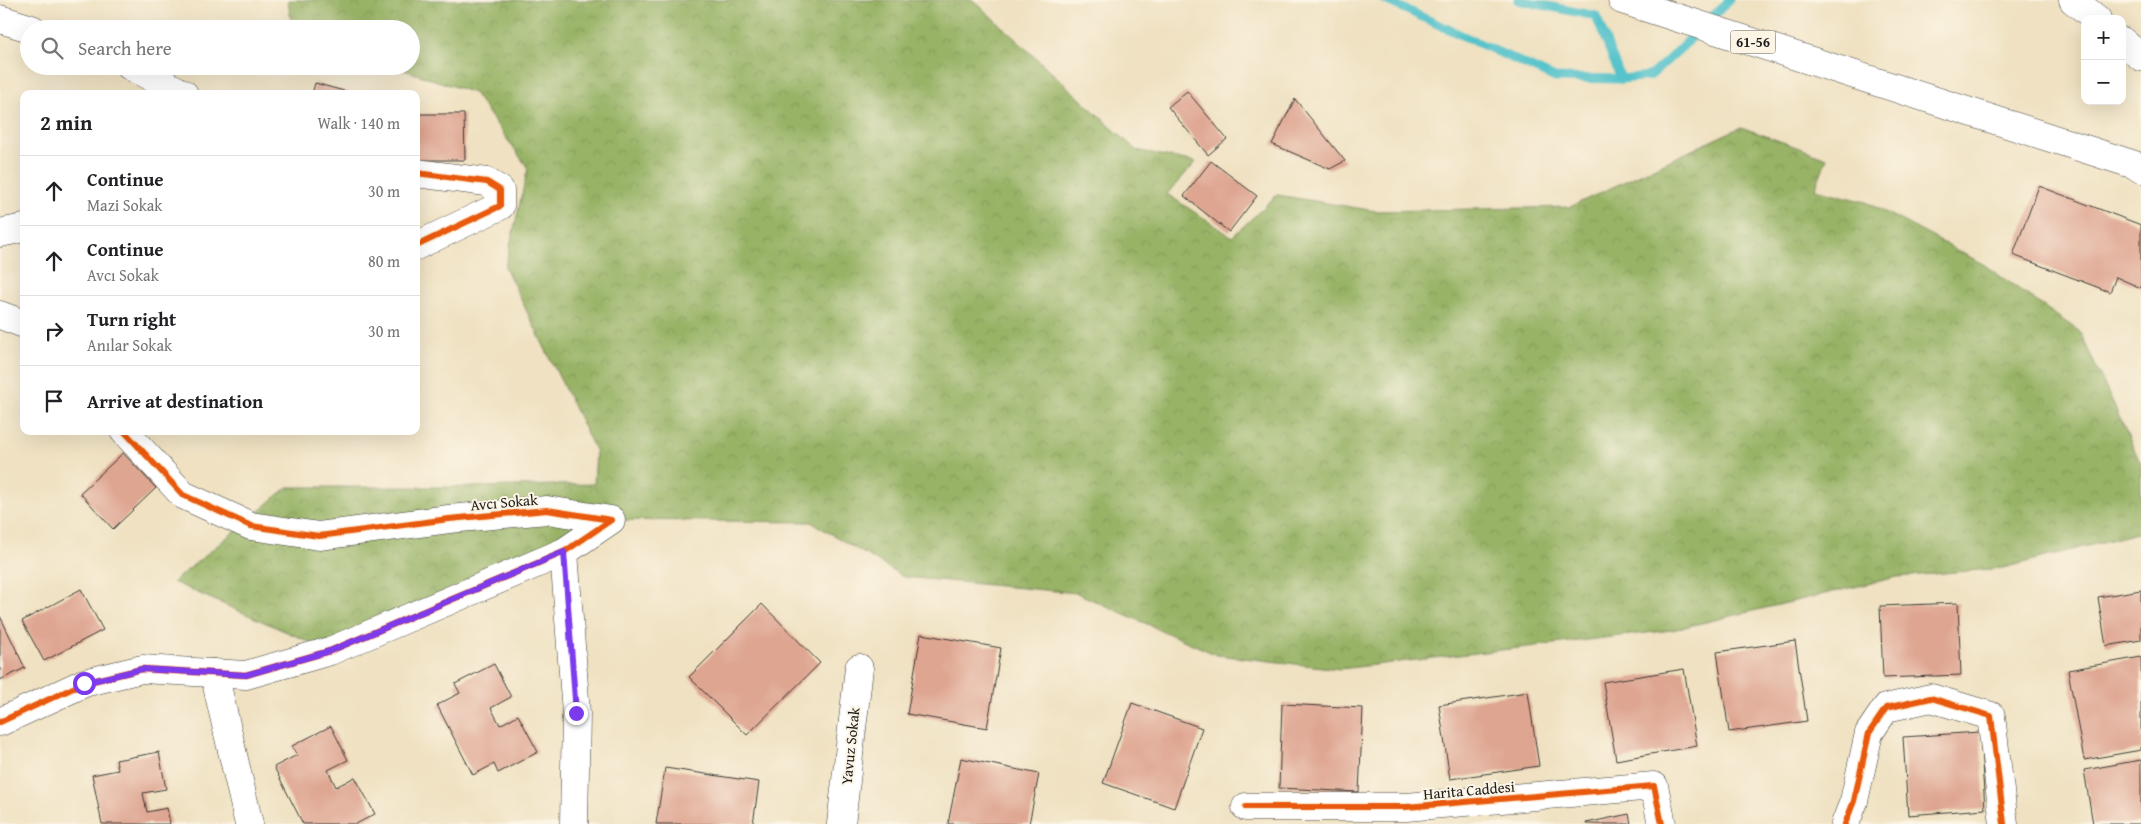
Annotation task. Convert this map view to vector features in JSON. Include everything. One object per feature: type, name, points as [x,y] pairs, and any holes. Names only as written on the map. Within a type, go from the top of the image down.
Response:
[{"type":"main road","name":"61-56","points":[[1622,0],[2135,165],[2141,169]]},
{"type":"main road","points":[[2073,0],[2092,15]]},
{"type":"main road","points":[[0,19],[20,25]]},
{"type":"main road","points":[[2126,44],[2141,57]]},
{"type":"main road","points":[[147,75],[176,90]]},
{"type":"main road","points":[[420,174],[486,182],[500,190],[500,206],[420,244]]},
{"type":"main road","points":[[0,233],[20,229]]},
{"type":"main road","points":[[0,315],[20,322]]},
{"type":"main road","name":"Avcı Sokak","points":[[0,722],[84,683],[142,669],[246,675],[330,651],[564,552],[611,520],[547,510],[449,519],[320,536],[251,526],[183,495],[128,435]]},
{"type":"main road","points":[[564,552],[576,713],[574,824]]},
{"type":"main road","name":"Yavuz Sokak","points":[[841,824],[859,668]]},
{"type":"main road","points":[[214,673],[249,824]]},
{"type":"main road","points":[[1845,824],[1854,801],[1869,733],[1886,708],[1931,698],[1991,716],[2004,824]]},
{"type":"main road","name":"Harita Caddesi","points":[[1246,807],[1406,807],[1654,786],[1662,824]]},
{"type":"green space","points":[[288,0],[973,0],[1136,150],[1196,162],[1167,194],[1232,237],[1277,195],[1376,211],[1570,207],[1741,127],[1827,158],[1815,189],[1866,202],[1983,264],[2080,332],[2141,464],[2141,532],[2003,568],[1897,577],[1672,630],[1340,669],[1217,655],[1077,593],[904,577],[811,522],[611,520],[330,651],[173,582],[288,487],[473,487],[594,484],[596,452],[505,267],[528,168],[474,93],[419,75],[420,20],[291,20]]},
{"type":"building","points":[[315,83],[340,90],[313,90]]},
{"type":"building","points":[[1187,91],[1227,139],[1208,155],[1168,107]]},
{"type":"building","points":[[1295,99],[1345,161],[1330,169],[1272,144]]},
{"type":"building","points":[[420,114],[464,114],[465,160],[420,160]]},
{"type":"building","points":[[1211,161],[1257,196],[1229,232],[1184,196]]},
{"type":"building","points":[[2039,186],[2141,225],[2141,288],[2116,277],[2110,292],[2013,255]]},
{"type":"building","points":[[123,453],[156,488],[113,529],[80,493]]},
{"type":"building","points":[[81,589],[103,630],[44,661],[22,621]]},
{"type":"building","points":[[2141,590],[2141,640],[2106,646],[2098,597]]},
{"type":"building","points":[[1958,603],[1961,675],[1883,678],[1880,606]]},
{"type":"building","points":[[762,604],[820,663],[747,735],[689,677]]},
{"type":"building","points":[[0,616],[25,668],[0,680]]},
{"type":"building","points":[[921,634],[1001,648],[987,728],[907,714]]},
{"type":"building","points":[[1795,641],[1807,721],[1729,732],[1717,652]]},
{"type":"building","points":[[2141,657],[2141,750],[2084,760],[2068,670]]},
{"type":"building","points":[[494,664],[511,697],[491,708],[500,725],[518,715],[538,752],[498,773],[494,764],[473,775],[437,705],[460,693],[455,684]]},
{"type":"building","points":[[1684,669],[1697,746],[1616,760],[1603,682]]},
{"type":"building","points":[[1528,692],[1539,766],[1450,779],[1439,705]]},
{"type":"building","points":[[1132,703],[1202,728],[1174,808],[1103,783]]},
{"type":"building","points":[[1282,704],[1363,708],[1359,792],[1279,788]]},
{"type":"building","points":[[331,726],[348,760],[328,770],[336,787],[355,777],[375,814],[356,824],[303,824],[274,767],[297,755],[292,746]]},
{"type":"building","points":[[1980,732],[1985,809],[1908,815],[1903,737]]},
{"type":"building","points":[[159,752],[166,789],[143,793],[147,812],[167,808],[170,824],[102,824],[92,775],[118,770],[116,760]]},
{"type":"building","points":[[961,758],[1039,774],[1029,824],[948,824]]},
{"type":"building","points":[[2141,760],[2141,824],[2093,824],[2084,770]]},
{"type":"building","points":[[665,768],[759,782],[753,824],[656,824]]},
{"type":"building","points":[[1629,814],[1631,824],[1586,824],[1586,823]]},
{"type":"waterway","points":[[1385,0],[1555,78],[1621,79],[1650,76],[1729,0]]},
{"type":"waterway","points":[[1518,0],[1596,16],[1621,79]]},
{"type":"cycle path","points":[[420,174],[487,182],[500,190],[500,206],[420,244]]},
{"type":"cycle path","points":[[0,722],[84,683],[142,669],[246,675],[330,651],[564,552],[611,520],[547,510],[449,519],[319,536],[251,526],[183,495],[128,435]]},
{"type":"cycle path","points":[[1845,824],[1854,801],[1869,733],[1886,708],[1931,698],[1991,716],[2004,824]]},
{"type":"cycle path","points":[[1246,807],[1406,807],[1654,786],[1662,824]]},
{"type":"route","points":[[84,683],[142,669],[246,675],[330,651],[564,552],[576,713]]}]
